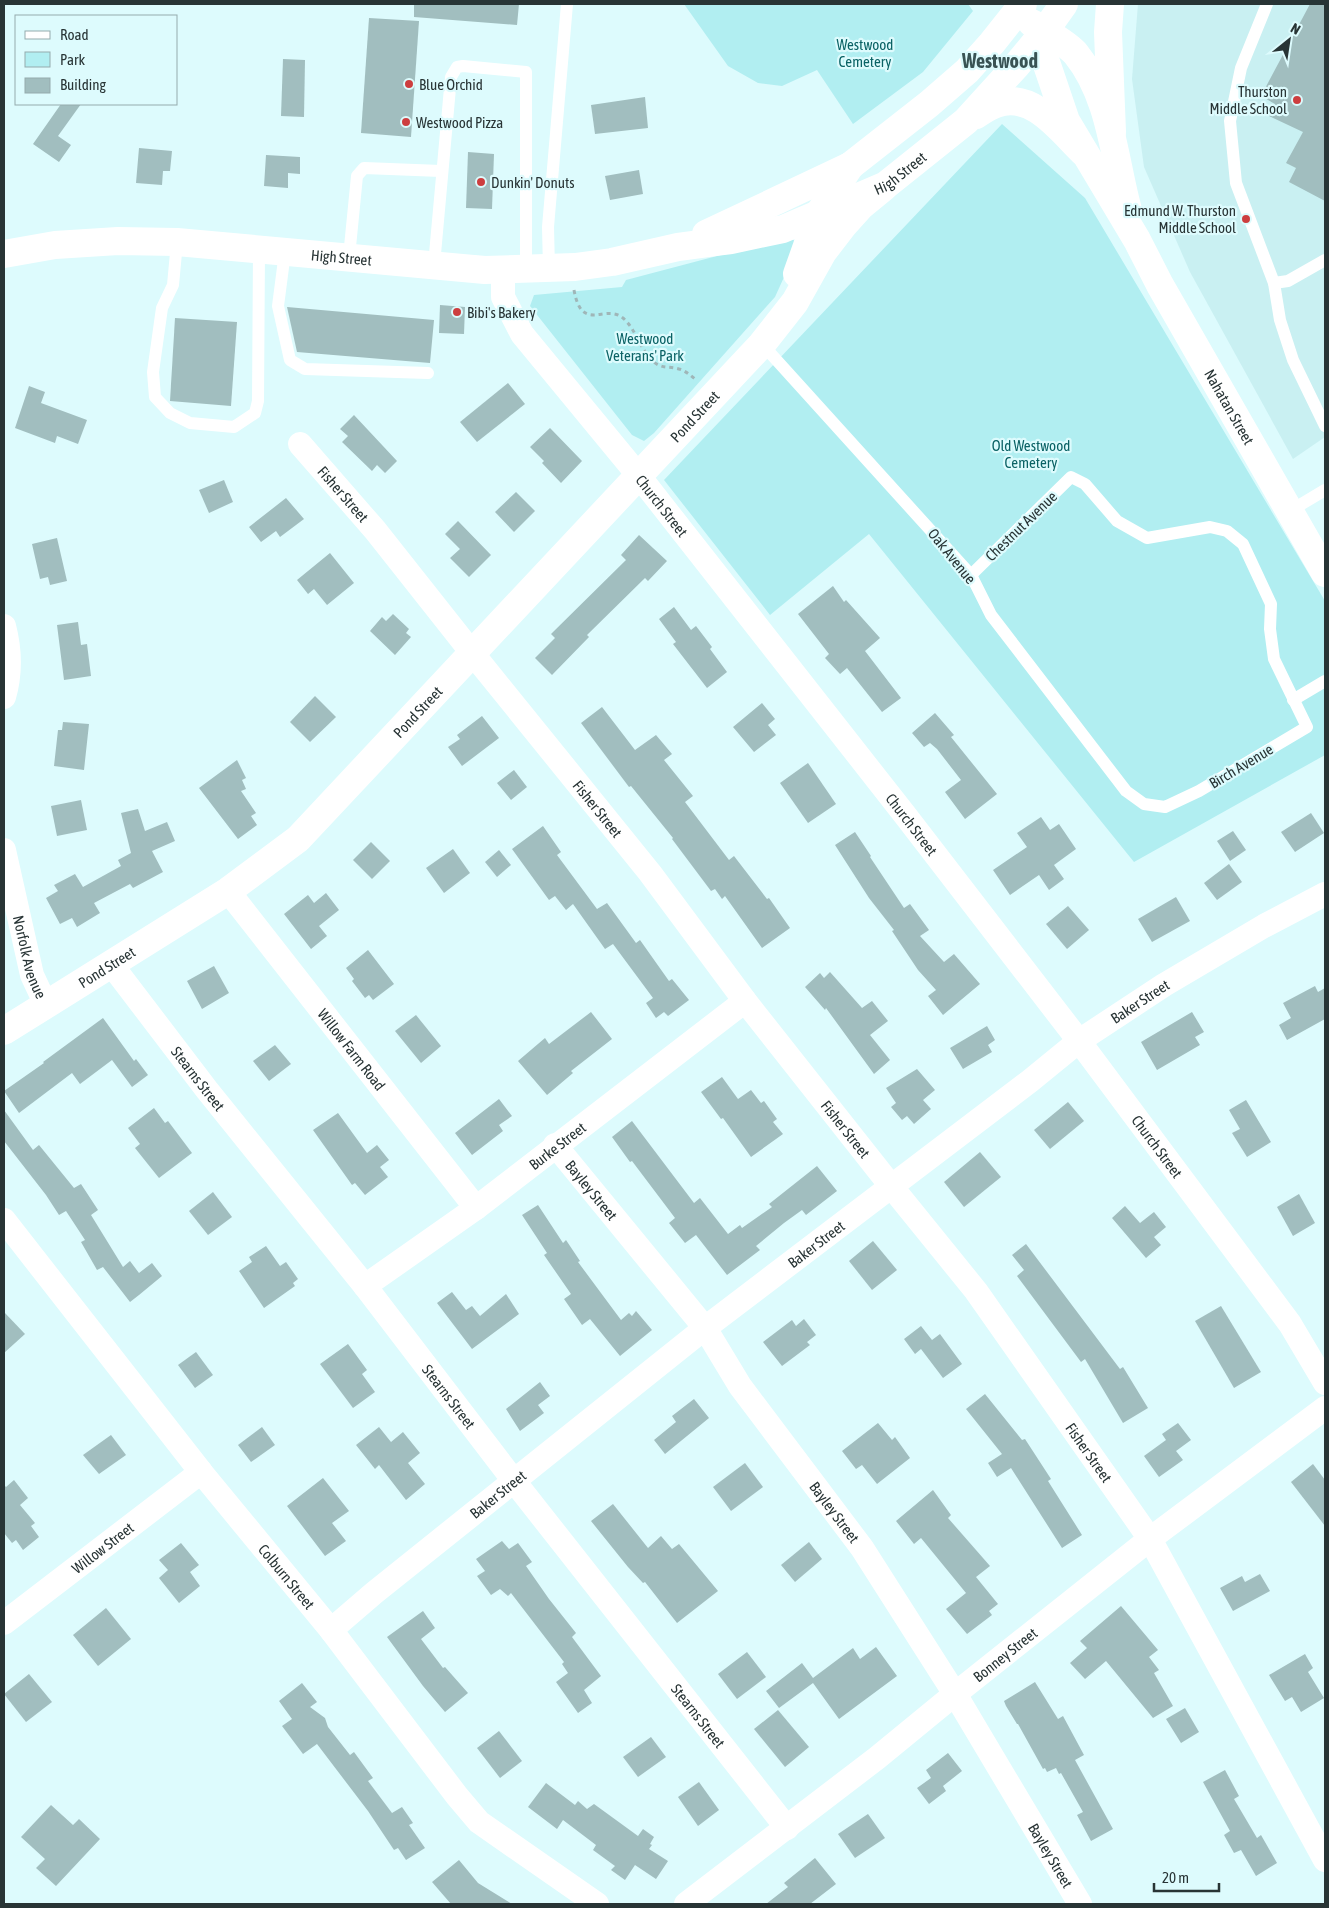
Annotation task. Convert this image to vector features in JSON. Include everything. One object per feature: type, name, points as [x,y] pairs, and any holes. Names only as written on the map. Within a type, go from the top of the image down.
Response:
[{"type":"main road","name":"High Street","points":[[4,254],[64,244],[118,241],[177,242],[536,274],[612,262],[678,247],[731,240],[783,229],[886,185],[966,121],[1016,66],[1064,4]]},
{"type":"main road","points":[[1110,4],[1108,32],[1112,132]]},
{"type":"main road","name":"High Street","points":[[678,247],[850,166],[922,110],[967,71],[1014,6]]},
{"type":"main road","name":"Nahatan Street","points":[[1014,6],[1044,32],[1075,53],[1092,77],[1112,132],[1120,178],[1137,240]]},
{"type":"main road","name":"Nahatan Street","points":[[1044,32],[1044,56],[1066,121],[1137,240],[1160,285],[1325,573]]},
{"type":"main road","points":[[966,121],[998,103],[1020,101],[1030,105],[1047,117],[1083,152]]},
{"type":"main road","name":"Pond Street","points":[[769,335],[818,215],[850,166]]},
{"type":"main road","name":"Pond Street","points":[[4,1031],[228,891],[298,839],[473,654],[769,335],[795,302],[823,252],[843,226],[861,206],[886,185]]},
{"type":"street","name":"Church Street","points":[[536,274],[503,296],[522,334],[638,476],[905,814],[1079,1041],[1290,1324],[1325,1383]]},
{"type":"street","name":"Fisher Street","points":[[300,444],[375,530],[650,873],[745,1001],[976,1291],[1150,1539],[1325,1860]]},
{"type":"street","points":[[4,626],[9,647],[7,685],[4,697]]},
{"type":"street","name":"Norfolk Avenue","points":[[4,850],[32,975],[46,1005]]},
{"type":"street","name":"Willow Farm Road","points":[[228,891],[476,1208]]},
{"type":"street","name":"Baker Street","points":[[331,1630],[705,1328],[1030,1081],[1079,1041],[1164,985],[1264,926],[1325,894]]},
{"type":"street","name":"Stearns Street","points":[[111,964],[207,1090],[365,1286],[514,1481],[787,1828]]},
{"type":"street","name":"Burke Street","points":[[365,1286],[476,1208],[555,1145],[745,1001]]},
{"type":"street","name":"Bayley Street","points":[[555,1145],[705,1328],[740,1386],[862,1548],[955,1694],[1080,1904]]},
{"type":"street","name":"Colburn Street","points":[[4,1220],[201,1472],[331,1630],[457,1796],[479,1822],[582,1900]]},
{"type":"street","name":"Bonney Street","points":[[686,1904],[877,1758],[1150,1539],[1325,1408]]},
{"type":"street","name":"Willow Street","points":[[7,1614],[201,1472]]},
{"type":"lane","points":[[536,274],[548,227],[567,4]]},
{"type":"lane","points":[[1267,4],[1241,68],[1230,121],[1236,183],[1274,283],[1280,320],[1294,360],[1325,426]]},
{"type":"lane","points":[[434,265],[441,171],[451,78],[457,67],[464,66],[526,72],[536,274]]},
{"type":"lane","points":[[349,257],[357,176],[364,168],[441,171]]},
{"type":"lane","points":[[177,242],[173,285],[162,308],[153,372],[154,397],[170,413],[190,423],[199,424],[234,427],[255,413],[258,401],[272,251]]},
{"type":"lane","points":[[272,251],[278,306],[290,360],[305,369],[428,373]]},
{"type":"lane","points":[[1274,283],[1288,281],[1325,260]]},
{"type":"lane","name":"Oak Avenue","points":[[769,335],[971,575],[991,615],[1126,791],[1144,804]]},
{"type":"lane","name":"Chestnut Avenue","points":[[971,575],[1071,477],[1085,484],[1117,521],[1147,538],[1210,527],[1227,531],[1243,544],[1270,604],[1270,629],[1274,659],[1294,700]]},
{"type":"lane","points":[[1290,511],[1325,490]]},
{"type":"lane","points":[[1294,700],[1325,681]]},
{"type":"lane","name":"Birch Avenue","points":[[1144,804],[1165,807],[1200,791],[1307,727],[1294,700]]},
{"type":"path","points":[[536,274],[574,288],[576,300],[582,310],[593,316],[615,313],[624,318],[656,364],[665,368],[678,368],[695,379],[689,387]]},
{"type":"shaded area","name":"Edmund W. Thurston Middle School","points":[[1138,4],[1325,4],[1325,437],[1293,459],[1190,272],[1144,167],[1132,79]]},
{"type":"green space","name":"Westwood Cemetery","points":[[684,4],[968,4],[973,11],[923,72],[853,124],[817,70],[782,86],[758,83],[728,66]]},
{"type":"green space","name":"Old Westwood Cemetery","points":[[1002,124],[1085,198],[1325,601],[1325,755],[1134,862],[869,534],[770,615],[664,480]]},
{"type":"green space","name":"Westwood Veterans' Park","points":[[789,237],[799,244],[775,297],[654,433],[644,441],[632,435],[530,306],[534,295],[622,287],[626,280]]},
{"type":"building","points":[[414,4],[519,4],[517,25],[414,17]]},
{"type":"building","name":"Thurston Middle School","points":[[1310,4],[1325,4],[1325,201],[1289,182],[1296,168],[1286,163],[1303,132],[1269,116],[1275,104],[1261,96]]},
{"type":"building","points":[[369,18],[419,21],[411,137],[361,133]]},
{"type":"building","points":[[283,59],[305,60],[304,117],[281,116]]},
{"type":"building","points":[[645,97],[648,128],[595,134],[591,105]]},
{"type":"building","points":[[60,105],[80,105],[58,136],[71,145],[59,162],[33,144]]},
{"type":"building","points":[[139,148],[172,151],[170,171],[163,171],[162,185],[136,183]]},
{"type":"building","points":[[468,152],[494,154],[492,209],[466,208]]},
{"type":"building","points":[[266,155],[300,157],[300,174],[288,173],[288,188],[264,186]]},
{"type":"building","points":[[639,170],[643,194],[610,200],[605,176]]},
{"type":"building","points":[[440,305],[465,307],[464,334],[439,333]]},
{"type":"building","points":[[287,307],[434,320],[430,363],[297,352]]},
{"type":"building","points":[[175,318],[237,322],[231,406],[170,401]]},
{"type":"building","points":[[508,383],[525,404],[477,442],[460,422]]},
{"type":"building","points":[[29,386],[45,392],[41,403],[87,420],[78,444],[57,436],[55,443],[15,428]]},
{"type":"building","points":[[354,415],[397,461],[385,473],[377,465],[372,471],[342,442],[348,436],[340,429]]},
{"type":"building","points":[[550,428],[582,461],[561,483],[530,447]]},
{"type":"building","points":[[224,480],[233,502],[209,513],[199,490]]},
{"type":"building","points":[[516,492],[535,511],[514,532],[495,512]]},
{"type":"building","points":[[286,498],[304,519],[280,537],[276,531],[261,542],[249,527]]},
{"type":"building","points":[[458,521],[491,555],[469,577],[450,558],[460,549],[445,534]]},
{"type":"building","points":[[639,535],[667,561],[648,581],[645,578],[587,635],[589,637],[552,675],[535,658],[555,638],[551,634],[626,560],[621,555]]},
{"type":"building","points":[[57,538],[67,581],[50,585],[48,577],[40,579],[32,544]]},
{"type":"building","points":[[330,553],[354,583],[327,605],[314,589],[308,594],[297,580]]},
{"type":"building","points":[[833,586],[844,602],[846,600],[880,638],[865,651],[901,698],[882,712],[847,668],[840,674],[825,658],[829,654],[798,614]]},
{"type":"building","points":[[674,607],[691,630],[696,626],[712,647],[710,649],[727,672],[707,688],[673,644],[676,642],[659,619]]},
{"type":"building","points":[[393,614],[409,629],[406,633],[411,637],[395,655],[370,631],[382,617],[386,621]]},
{"type":"building","points":[[78,622],[81,645],[87,644],[91,676],[64,680],[57,625]]},
{"type":"building","points":[[315,696],[336,717],[310,742],[290,722]]},
{"type":"building","points":[[762,703],[775,719],[768,725],[776,735],[754,752],[733,727]]},
{"type":"building","points":[[602,707],[635,750],[656,735],[672,754],[664,760],[693,796],[685,802],[729,860],[734,856],[767,899],[769,898],[790,928],[762,948],[725,896],[722,899],[715,889],[711,891],[673,838],[631,786],[629,787],[581,723]]},
{"type":"building","points":[[935,713],[954,735],[951,737],[997,794],[965,819],[945,792],[961,780],[937,749],[930,743],[924,747],[912,733]]},
{"type":"building","points":[[482,716],[499,738],[462,766],[448,747],[460,739],[457,735]]},
{"type":"building","points":[[63,722],[89,724],[84,770],[54,766],[58,730],[62,730]]},
{"type":"building","points":[[237,760],[246,778],[242,780],[246,789],[241,791],[256,813],[251,816],[257,825],[238,839],[199,788]]},
{"type":"building","points":[[808,763],[836,804],[808,823],[780,783]]},
{"type":"building","points":[[514,770],[527,787],[511,800],[497,783]]},
{"type":"building","points":[[81,800],[87,830],[57,836],[51,806]]},
{"type":"building","points":[[138,809],[145,831],[167,822],[175,841],[152,851],[163,872],[133,888],[130,884],[94,903],[100,913],[77,927],[72,918],[60,924],[46,898],[58,891],[54,885],[75,874],[83,887],[121,866],[118,860],[131,853],[121,813]]},
{"type":"building","points":[[1311,813],[1324,833],[1295,852],[1281,832]]},
{"type":"building","points":[[1041,817],[1050,830],[1059,824],[1076,849],[1054,865],[1064,879],[1049,890],[1039,875],[1010,895],[993,870],[1027,847],[1017,833]]},
{"type":"building","points":[[543,826],[561,852],[557,855],[597,909],[607,903],[636,943],[640,940],[669,981],[672,979],[689,1000],[668,1016],[664,1012],[656,1018],[646,1003],[653,998],[613,944],[605,949],[573,904],[566,910],[555,896],[549,900],[512,849]]},
{"type":"building","points":[[1233,831],[1246,850],[1230,861],[1217,841]]},
{"type":"building","points":[[855,832],[904,908],[910,904],[929,930],[920,936],[944,962],[954,954],[980,984],[943,1015],[928,996],[936,990],[918,970],[892,931],[894,930],[869,898],[835,845]]},
{"type":"building","points":[[371,842],[390,861],[372,879],[353,860]]},
{"type":"building","points":[[453,849],[470,873],[444,893],[426,868]]},
{"type":"building","points":[[499,850],[511,865],[497,877],[485,862]]},
{"type":"building","points":[[1229,864],[1242,882],[1217,900],[1204,883]]},
{"type":"building","points":[[326,893],[339,910],[319,926],[327,936],[311,949],[284,914],[308,895],[314,903]]},
{"type":"building","points":[[1176,897],[1190,921],[1152,942],[1138,919]]},
{"type":"building","points":[[1068,906],[1089,930],[1067,949],[1046,924]]},
{"type":"building","points":[[368,950],[394,984],[373,1000],[369,995],[365,998],[352,981],[354,979],[346,968]]},
{"type":"building","points":[[214,966],[229,993],[202,1009],[187,981]]},
{"type":"building","points":[[830,972],[862,1008],[872,1001],[888,1021],[870,1035],[890,1060],[874,1074],[826,1008],[825,1010],[805,987],[820,973],[824,978]]},
{"type":"building","points":[[1315,986],[1318,992],[1325,988],[1325,1019],[1287,1040],[1279,1025],[1291,1018],[1283,1003]]},
{"type":"building","points":[[591,1012],[612,1039],[571,1071],[573,1073],[547,1095],[518,1061],[545,1038],[549,1044]]},
{"type":"building","points":[[1192,1012],[1204,1032],[1195,1037],[1200,1045],[1157,1070],[1141,1042]]},
{"type":"building","points":[[416,1015],[441,1046],[421,1063],[395,1031]]},
{"type":"building","points":[[103,1018],[134,1061],[136,1059],[148,1075],[132,1087],[112,1060],[80,1084],[72,1073],[19,1113],[4,1091]]},
{"type":"building","points":[[987,1026],[995,1040],[988,1045],[992,1052],[963,1069],[950,1048]]},
{"type":"building","points":[[275,1045],[291,1064],[269,1081],[253,1061]]},
{"type":"building","points":[[917,1069],[935,1090],[923,1100],[931,1109],[914,1124],[907,1116],[902,1120],[891,1107],[896,1103],[886,1088]]},
{"type":"building","points":[[722,1077],[738,1099],[751,1090],[761,1103],[764,1101],[777,1119],[773,1122],[783,1134],[751,1157],[723,1118],[721,1119],[701,1092]]},
{"type":"building","points":[[499,1099],[512,1116],[499,1125],[503,1131],[472,1155],[455,1133]]},
{"type":"building","points":[[1246,1100],[1271,1142],[1247,1157],[1232,1133],[1240,1129],[1229,1110]]},
{"type":"building","points":[[1068,1102],[1084,1121],[1050,1149],[1034,1130]]},
{"type":"building","points":[[154,1108],[165,1123],[168,1121],[192,1153],[159,1178],[135,1148],[140,1144],[128,1128]]},
{"type":"building","points":[[4,1110],[33,1150],[39,1145],[74,1188],[81,1184],[98,1210],[91,1215],[123,1267],[130,1261],[139,1273],[152,1263],[162,1276],[130,1302],[103,1267],[97,1270],[81,1242],[85,1240],[66,1211],[59,1215],[4,1141]]},
{"type":"building","points":[[338,1113],[367,1153],[377,1145],[389,1160],[380,1167],[388,1177],[365,1195],[355,1183],[352,1185],[313,1130]]},
{"type":"building","points":[[632,1121],[694,1203],[700,1198],[728,1234],[740,1225],[742,1228],[772,1207],[769,1204],[817,1166],[837,1191],[806,1215],[802,1210],[784,1223],[756,1246],[760,1250],[727,1275],[696,1235],[685,1243],[669,1223],[675,1218],[612,1137]]},
{"type":"building","points":[[980,1152],[1001,1177],[964,1207],[944,1182]]},
{"type":"building","points":[[213,1192],[232,1217],[208,1235],[189,1211]]},
{"type":"building","points":[[1299,1194],[1315,1223],[1293,1236],[1277,1207]]},
{"type":"building","points":[[538,1205],[563,1243],[566,1240],[580,1261],[578,1262],[621,1320],[629,1313],[632,1316],[636,1311],[652,1330],[620,1356],[590,1319],[582,1325],[564,1299],[571,1294],[544,1255],[547,1253],[522,1215]]},
{"type":"building","points":[[1125,1206],[1140,1223],[1154,1212],[1166,1227],[1154,1237],[1161,1245],[1146,1258],[1112,1218]]},
{"type":"building","points":[[873,1241],[897,1270],[872,1290],[849,1261]]},
{"type":"building","points":[[1026,1244],[1120,1369],[1123,1367],[1148,1408],[1123,1423],[1085,1359],[1081,1362],[1017,1276],[1024,1270],[1012,1255]]},
{"type":"building","points":[[266,1246],[280,1266],[286,1262],[298,1279],[293,1283],[295,1286],[264,1308],[239,1271],[252,1262],[249,1257]]},
{"type":"building","points":[[452,1292],[466,1310],[472,1306],[480,1316],[506,1294],[519,1314],[472,1349],[437,1303]]},
{"type":"building","points":[[1221,1306],[1261,1372],[1234,1388],[1195,1321]]},
{"type":"building","points":[[4,1312],[25,1334],[4,1353]]},
{"type":"building","points":[[804,1319],[816,1335],[807,1342],[810,1345],[782,1366],[763,1342],[792,1320],[796,1326]]},
{"type":"building","points":[[921,1326],[932,1340],[940,1334],[962,1364],[943,1378],[921,1349],[915,1354],[904,1339]]},
{"type":"building","points":[[348,1344],[367,1370],[362,1374],[375,1392],[353,1408],[320,1364]]},
{"type":"building","points":[[196,1352],[213,1375],[195,1388],[178,1365]]},
{"type":"building","points":[[540,1382],[550,1396],[538,1405],[544,1413],[520,1431],[506,1409]]},
{"type":"building","points":[[985,1394],[1022,1440],[1025,1439],[1051,1479],[1048,1481],[1082,1535],[1062,1548],[1011,1468],[997,1477],[988,1463],[1002,1454],[966,1409]]},
{"type":"building","points":[[694,1399],[709,1418],[665,1454],[654,1440],[676,1422],[672,1416]]},
{"type":"building","points":[[878,1423],[892,1440],[895,1437],[910,1458],[877,1484],[862,1465],[856,1469],[842,1451]]},
{"type":"building","points":[[1178,1423],[1191,1440],[1176,1451],[1183,1460],[1159,1477],[1144,1456],[1166,1440],[1162,1434]]},
{"type":"building","points":[[262,1427],[275,1445],[251,1462],[238,1445]]},
{"type":"building","points":[[379,1427],[391,1442],[403,1432],[420,1453],[408,1463],[425,1484],[406,1500],[379,1465],[375,1469],[356,1445]]},
{"type":"building","points":[[111,1435],[126,1455],[99,1474],[83,1455]]},
{"type":"building","points":[[745,1463],[763,1487],[731,1511],[713,1487]]},
{"type":"building","points":[[1313,1464],[1325,1480],[1325,1526],[1291,1482]]},
{"type":"building","points":[[323,1478],[349,1511],[332,1523],[346,1541],[325,1556],[287,1506]]},
{"type":"building","points":[[14,1480],[28,1498],[20,1505],[35,1523],[31,1526],[39,1537],[23,1550],[16,1540],[12,1543],[4,1533],[4,1485],[6,1487]]},
{"type":"building","points":[[933,1490],[951,1515],[948,1518],[990,1566],[976,1577],[998,1604],[989,1611],[992,1615],[967,1634],[946,1609],[966,1593],[921,1538],[914,1544],[896,1521]]},
{"type":"building","points":[[613,1504],[648,1548],[661,1536],[672,1549],[679,1544],[718,1591],[677,1623],[645,1582],[643,1583],[628,1567],[591,1521]]},
{"type":"building","points":[[502,1541],[509,1549],[518,1543],[532,1562],[526,1566],[576,1633],[572,1637],[601,1676],[584,1690],[592,1703],[578,1713],[556,1682],[568,1673],[562,1664],[564,1662],[511,1593],[508,1596],[500,1589],[491,1595],[477,1576],[485,1571],[476,1559]]},
{"type":"building","points":[[809,1542],[822,1559],[795,1582],[781,1565]]},
{"type":"building","points":[[181,1543],[199,1565],[190,1572],[200,1586],[179,1603],[159,1578],[168,1570],[159,1560]]},
{"type":"building","points":[[1260,1574],[1270,1591],[1233,1611],[1220,1588],[1242,1576],[1245,1582]]},
{"type":"building","points":[[1121,1606],[1158,1650],[1149,1657],[1159,1670],[1154,1673],[1173,1706],[1153,1718],[1106,1661],[1085,1679],[1070,1663],[1087,1648],[1080,1641]]},
{"type":"building","points":[[106,1608],[131,1639],[98,1666],[73,1635]]},
{"type":"building","points":[[423,1611],[435,1628],[421,1639],[443,1668],[445,1667],[468,1693],[445,1712],[387,1637]]},
{"type":"building","points":[[876,1647],[897,1676],[839,1719],[813,1683],[779,1708],[766,1691],[802,1663],[813,1678],[853,1648],[860,1659]]},
{"type":"building","points":[[747,1652],[766,1677],[737,1699],[718,1674]]},
{"type":"building","points":[[1305,1654],[1313,1668],[1308,1672],[1324,1698],[1301,1712],[1292,1697],[1285,1701],[1269,1675]]},
{"type":"building","points":[[29,1674],[52,1702],[26,1722],[4,1694]]},
{"type":"building","points":[[1035,1682],[1058,1719],[1063,1716],[1084,1755],[1075,1760],[1113,1829],[1091,1841],[1077,1815],[1083,1812],[1061,1773],[1059,1774],[1056,1768],[1047,1772],[1045,1768],[1043,1769],[1004,1701]]},
{"type":"building","points":[[302,1683],[317,1702],[310,1707],[325,1718],[328,1727],[350,1755],[354,1752],[373,1778],[368,1781],[392,1813],[402,1807],[413,1823],[409,1825],[425,1848],[406,1860],[398,1848],[394,1850],[368,1811],[317,1744],[303,1754],[282,1726],[292,1719],[279,1701]]},
{"type":"building","points":[[1185,1708],[1199,1732],[1181,1743],[1166,1719]]},
{"type":"building","points":[[778,1710],[809,1747],[785,1767],[754,1729]]},
{"type":"building","points":[[499,1731],[522,1761],[500,1778],[477,1748]]},
{"type":"building","points":[[651,1737],[666,1757],[638,1777],[623,1757]]},
{"type":"building","points":[[948,1753],[962,1771],[943,1786],[946,1791],[929,1804],[917,1788],[931,1778],[926,1770]]},
{"type":"building","points":[[1225,1770],[1239,1796],[1234,1799],[1257,1838],[1261,1835],[1277,1863],[1256,1876],[1241,1850],[1234,1853],[1224,1835],[1230,1831],[1203,1782]]},
{"type":"building","points":[[699,1782],[719,1810],[698,1826],[678,1797]]},
{"type":"building","points":[[546,1783],[575,1805],[578,1801],[587,1809],[594,1804],[638,1836],[643,1829],[654,1837],[649,1849],[668,1861],[656,1879],[635,1865],[625,1880],[611,1870],[615,1866],[593,1850],[596,1845],[563,1820],[557,1829],[528,1807]]},
{"type":"building","points":[[51,1805],[73,1825],[79,1819],[100,1839],[56,1886],[36,1868],[45,1859],[21,1837]]},
{"type":"building","points":[[868,1814],[885,1838],[855,1858],[838,1834]]},
{"type":"building","points":[[815,1858],[836,1884],[810,1904],[766,1904],[788,1887],[784,1883]]},
{"type":"building","points":[[459,1860],[478,1883],[512,1904],[451,1904],[432,1882]]},
{"type":"place","name":"Blue Orchid","points":[[409,84]]},
{"type":"place","name":"Thurston Middle School","points":[[1297,100]]},
{"type":"place","name":"Westwood Pizza","points":[[406,122]]},
{"type":"place","name":"Dunkin' Donuts","points":[[481,182]]},
{"type":"place","name":"Edmund W. Thurston Middle School","points":[[1246,219]]},
{"type":"place","name":"Bibi's Bakery","points":[[457,312]]},
{"type":"district","name":"Westwood","points":[[1000,60]]}]
